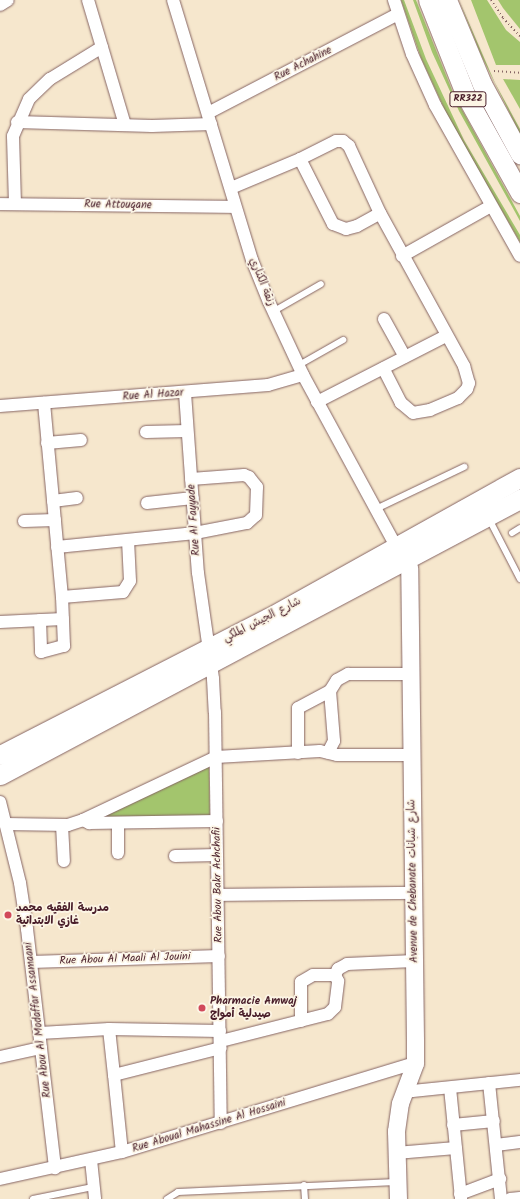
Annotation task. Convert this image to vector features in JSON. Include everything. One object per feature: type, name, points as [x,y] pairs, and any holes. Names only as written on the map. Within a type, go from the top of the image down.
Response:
[{"type":"main road","name":"RR322","points":[[428,0],[466,96],[520,193]]},
{"type":"main road","name":"RR322","points":[[447,0],[482,84],[520,154]]},
{"type":"main road","name":"شارع الجيش الملكي","points":[[400,553],[520,478]]},
{"type":"main road","name":"شارع الجيش الملكي","points":[[0,774],[209,656],[268,618],[400,553],[487,516],[520,498]]},
{"type":"main road","name":"شارع الجيش الملكي","points":[[0,755],[209,656]]},
{"type":"street","points":[[0,5],[8,0]]},
{"type":"street","points":[[88,0],[125,126]]},
{"type":"street","name":"زنقة الكناري","points":[[173,0],[252,260],[301,370],[317,402],[400,553]]},
{"type":"street","points":[[394,0],[398,14],[435,106],[520,256]]},
{"type":"street","name":"Rue Achahine","points":[[17,122],[125,126],[209,118],[398,14]]},
{"type":"street","points":[[15,204],[12,150],[17,122],[30,99],[39,88],[102,47]]},
{"type":"street","points":[[231,188],[300,159],[336,141],[346,143],[402,256],[468,376],[467,389],[458,398],[430,410],[412,413],[401,403],[383,368]]},
{"type":"street","points":[[300,159],[333,224],[340,228],[352,227],[380,213]]},
{"type":"street","name":"Rue Attouqane","points":[[0,204],[235,207]]},
{"type":"street","points":[[402,256],[491,206]]},
{"type":"street","points":[[384,319],[405,357]]},
{"type":"street","points":[[317,402],[446,336]]},
{"type":"street","name":"Rue Al Hazar","points":[[0,406],[185,393],[268,385],[301,370]]},
{"type":"street","name":"Rue Al Fayyade","points":[[185,393],[195,533],[209,656]]},
{"type":"street","points":[[40,620],[41,652],[64,646],[62,597],[44,403]]},
{"type":"street","points":[[146,432],[187,431]]},
{"type":"street","points":[[47,443],[81,440]]},
{"type":"street","points":[[57,546],[195,533],[247,524],[256,515],[257,495],[255,482],[244,474],[192,479]]},
{"type":"street","points":[[53,501],[77,498]]},
{"type":"street","points":[[147,503],[193,498]]},
{"type":"street","points":[[24,521],[55,520]]},
{"type":"street","points":[[62,597],[123,592],[130,581],[128,540]]},
{"type":"street","name":"Avenue de Chebanate شارع شبانات","points":[[398,1199],[396,1153],[397,1120],[404,1092],[415,1063],[415,893],[410,755],[409,568],[400,553]]},
{"type":"street","points":[[0,622],[63,619]]},
{"type":"street","name":"Rue Abou Bakr Achchafii","points":[[209,656],[216,757],[221,1124]]},
{"type":"street","points":[[298,753],[298,708],[330,691],[337,680],[348,674],[409,674]]},
{"type":"street","points":[[328,753],[334,742],[330,691]]},
{"type":"street","points":[[6,824],[62,825],[83,820],[216,757],[298,753],[328,753],[337,755],[410,755]]},
{"type":"street","name":"Rue Abou Al Modaffar Assamaani","points":[[0,802],[20,883],[32,962],[55,1168]]},
{"type":"street","points":[[83,820],[118,823],[217,821]]},
{"type":"street","points":[[118,823],[118,853]]},
{"type":"street","points":[[62,825],[64,861]]},
{"type":"street","points":[[175,856],[217,855]]},
{"type":"street","points":[[218,895],[415,893]]},
{"type":"street","name":"Rue Abou Al Maali Al Jouini","points":[[32,962],[219,956]]},
{"type":"street","points":[[335,976],[338,969],[347,964],[414,961]]},
{"type":"street","points":[[301,1021],[300,986],[304,979],[314,975],[335,976]]},
{"type":"street","points":[[114,1075],[221,1040],[301,1021],[332,1011],[336,1003],[338,981],[335,976]]},
{"type":"street","points":[[40,1033],[109,1029],[221,1040]]},
{"type":"street","points":[[109,1029],[122,1152]]},
{"type":"street","points":[[0,1057],[41,1048]]},
{"type":"street","name":"Rue Aboual Mahassine Al Hossaini","points":[[0,1179],[122,1152],[221,1124],[415,1063]]},
{"type":"street","points":[[404,1092],[520,1080]]},
{"type":"street","points":[[489,1083],[501,1199]]},
{"type":"street","points":[[450,1088],[460,1197],[500,1179]]},
{"type":"street","points":[[454,1125],[494,1121]]},
{"type":"street","points":[[496,1145],[520,1142]]},
{"type":"street","points":[[396,1153],[456,1148]]},
{"type":"street","points":[[91,1160],[94,1193]]},
{"type":"street","points":[[510,1199],[520,1198]]},
{"type":"lane","points":[[274,311],[321,284]]},
{"type":"lane","points":[[301,370],[343,340]]},
{"type":"lane","points":[[376,509],[464,467]]},
{"type":"lane","points":[[487,516],[520,580]]},
{"type":"lane","points":[[512,533],[520,528]]},
{"type":"lane","points":[[167,1199],[178,1192],[304,1185],[397,1182]]},
{"type":"lane","points":[[304,1185],[305,1199]]},
{"type":"lane","points":[[34,1199],[94,1193]]},
{"type":"path","points":[[491,0],[503,18],[520,36]]},
{"type":"path","points":[[494,71],[520,74]]},
{"type":"green space","points":[[401,0],[404,0],[426,59],[464,140],[520,235],[520,242],[449,119],[421,58]]},
{"type":"green space","points":[[413,0],[416,0],[454,95],[520,216],[520,221],[459,111],[432,52]]},
{"type":"green space","points":[[459,0],[495,83],[520,129],[520,134],[481,55]]},
{"type":"green space","points":[[471,0],[487,0],[506,30],[520,42],[520,65],[496,65]]},
{"type":"green space","points":[[498,0],[520,0],[520,29],[503,8]]},
{"type":"green space","points":[[503,79],[520,80],[520,109]]},
{"type":"green space","points":[[209,765],[210,818],[94,821]]},
{"type":"place","name":"مدرسة الفقيه محمد غازي الابتدائية","points":[[8,915]]},
{"type":"place","name":"Pharmacie Amwaj صيدلية أمواج","points":[[202,1008]]}]
